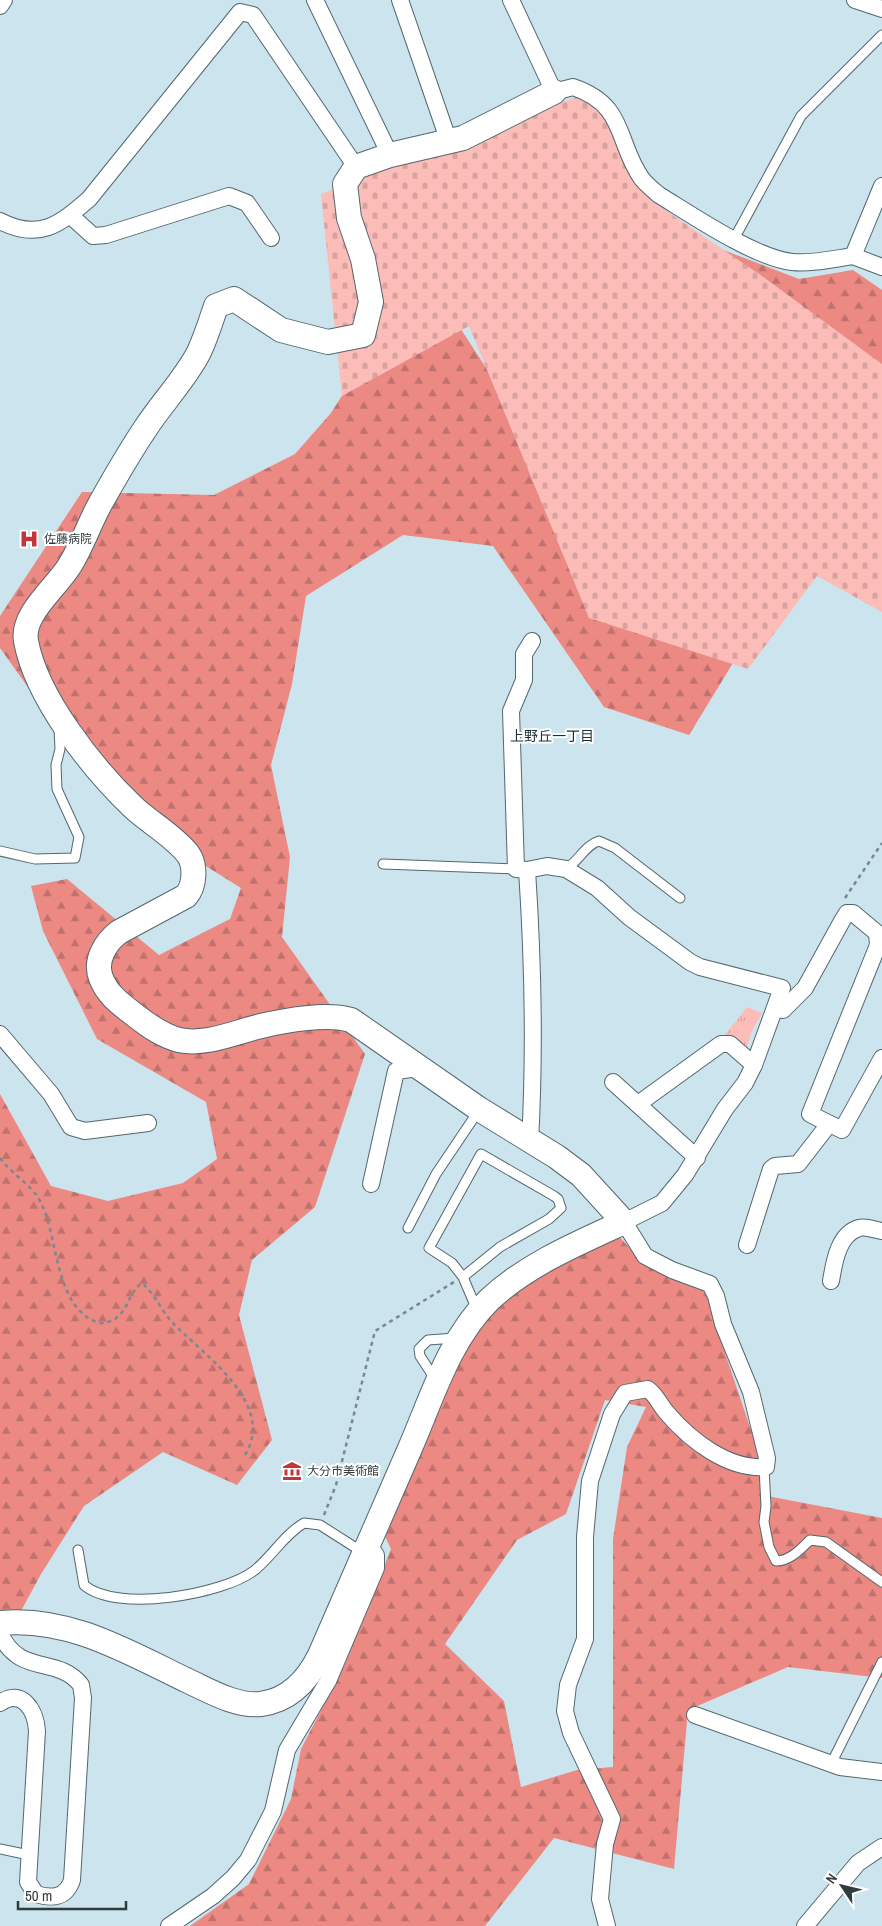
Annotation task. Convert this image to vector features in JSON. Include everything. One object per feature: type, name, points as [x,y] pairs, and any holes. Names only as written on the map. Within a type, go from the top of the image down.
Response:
[{"type":"street","points":[[0,6],[4,0]]},
{"type":"street","points":[[315,0],[390,155]]},
{"type":"street","points":[[400,0],[449,142]]},
{"type":"street","points":[[511,0],[554,92]]},
{"type":"street","points":[[855,0],[882,9]]},
{"type":"street","points":[[0,221],[14,228],[32,232],[50,226],[70,215],[88,199],[240,12],[253,15],[356,167]]},
{"type":"street","points":[[608,1926],[600,1899],[606,1844],[612,1818],[571,1733],[565,1712],[568,1685],[585,1638],[585,1537],[590,1481],[612,1414],[625,1393],[648,1389],[658,1397],[666,1412],[689,1435],[717,1456],[757,1468],[766,1468],[767,1458],[751,1392],[710,1284],[672,1270],[645,1256],[624,1222],[581,1175],[558,1157],[530,1142],[479,1109],[351,1020],[331,1016],[263,1025],[224,1036],[181,1041],[167,1036],[145,1023],[111,996],[99,975],[102,951],[110,939],[119,932],[186,896],[191,891],[193,870],[188,854],[134,808],[58,717],[36,677],[25,640],[26,626],[30,616],[63,577],[100,505],[145,429],[199,353],[216,306],[234,299],[281,330],[328,342],[363,335],[371,302],[363,259],[349,218],[345,184],[356,167],[390,155],[463,138],[554,92],[573,86],[602,103],[617,120],[637,170],[646,183],[659,195],[734,239],[763,254],[789,262],[801,263],[852,256],[882,267]]},
{"type":"street","points":[[852,256],[882,186]]},
{"type":"street","points":[[70,215],[93,236],[106,235],[229,196],[247,203],[271,238]]},
{"type":"street","points":[[530,1142],[532,1036],[531,928],[521,869],[511,712],[524,680],[524,654],[532,641]]},
{"type":"street","points":[[0,1623],[37,1623],[82,1632],[108,1642],[218,1694],[241,1702],[262,1704],[287,1695],[301,1684],[312,1670],[366,1549],[437,1381],[461,1337],[478,1312],[507,1284],[525,1273],[662,1203],[697,1158],[754,1065],[782,988],[700,967],[690,962],[629,917],[597,888],[566,869],[547,866],[521,869]]},
{"type":"street","points":[[776,1008],[783,1010],[805,988],[815,973],[823,952],[847,914],[853,914],[877,933],[878,945],[810,1114],[842,1130],[882,1058]]},
{"type":"street","points":[[0,1034],[50,1094],[70,1127],[86,1131],[148,1123]]},
{"type":"street","points":[[638,1104],[721,1044],[730,1044],[754,1065]]},
{"type":"street","points":[[371,1184],[396,1071],[419,1068]]},
{"type":"street","points":[[613,1082],[697,1158]]},
{"type":"street","points":[[747,1245],[772,1169],[798,1164],[829,1124]]},
{"type":"street","points":[[831,1281],[834,1259],[850,1233],[858,1228],[882,1231]]},
{"type":"street","points":[[169,1926],[213,1896],[233,1878],[248,1860],[273,1812],[287,1750],[328,1680],[376,1568],[376,1555],[366,1549]]},
{"type":"street","points":[[0,1633],[8,1650],[14,1654],[72,1675],[81,1685],[73,1865],[70,1887],[63,1894],[55,1898],[36,1894],[30,1889],[28,1882],[37,1721],[30,1706],[24,1702],[9,1699],[0,1703]]},
{"type":"street","points":[[695,1715],[832,1764],[882,1772]]},
{"type":"street","points":[[806,1926],[858,1863],[882,1847]]},
{"type":"lane","points":[[734,239],[801,116],[882,35]]},
{"type":"lane","points":[[0,852],[34,859],[75,858],[79,837],[57,788],[56,765],[60,749],[58,717]]},
{"type":"lane","points":[[566,869],[578,861],[591,843],[600,841],[615,848],[680,898]]},
{"type":"lane","points":[[382,864],[521,869]]},
{"type":"lane","points":[[408,1228],[436,1174],[479,1109]]},
{"type":"lane","points":[[463,1277],[500,1247],[549,1219],[561,1208],[558,1199],[554,1196],[481,1154],[429,1248],[452,1263],[463,1277],[478,1312]]},
{"type":"lane","points":[[764,1468],[766,1506],[764,1522],[769,1547],[776,1561],[783,1561],[801,1550],[810,1540],[826,1542],[882,1582]]},
{"type":"lane","points":[[78,1550],[84,1585],[92,1592],[109,1596],[166,1598],[212,1589],[255,1570],[291,1530],[304,1523],[320,1525],[366,1549]]},
{"type":"lane","points":[[832,1764],[882,1662]]},
{"type":"lane","points":[[0,1849],[30,1855]]},
{"type":"path","points":[[0,1158],[7,1168],[29,1184],[42,1204],[56,1258],[72,1302],[80,1312],[99,1323],[114,1320],[121,1315],[142,1283],[172,1322],[211,1356],[234,1382],[251,1418],[254,1434],[245,1455]]},
{"type":"path","points":[[320,1525],[336,1485],[375,1331],[463,1277]]},
{"type":"green space","points":[[579,96],[610,121],[629,169],[665,210],[762,276],[882,364],[882,612],[817,576],[748,669],[589,618],[469,326],[342,396],[321,194]]},
{"type":"green space","points":[[718,248],[799,279],[853,270],[882,290],[882,419],[689,735],[604,707],[493,546],[403,535],[306,596],[292,684],[271,765],[290,857],[282,937],[365,1054],[315,1207],[252,1260],[239,1315],[272,1440],[237,1485],[163,1452],[84,1506],[41,1574],[0,1650],[0,1094],[51,1186],[108,1201],[183,1183],[217,1159],[206,1102],[97,1039],[43,931],[31,886],[67,879],[159,955],[230,919],[241,888],[148,830],[77,756],[0,648],[0,616],[82,492],[214,495],[295,454],[331,413],[422,269],[490,374]]},
{"type":"green space","points":[[747,1007],[762,1013],[752,1031],[746,1050],[725,1035]]},
{"type":"green space","points":[[616,1233],[645,1265],[698,1287],[714,1299],[723,1347],[760,1457],[762,1495],[882,1518],[882,1678],[788,1667],[688,1710],[674,1869],[554,1838],[485,1926],[190,1926],[249,1884],[291,1799],[301,1749],[344,1666],[391,1549],[382,1530],[422,1429],[455,1359],[476,1327],[498,1301],[524,1280]],"holes":[[[605,1400],[646,1407],[627,1447],[613,1539],[613,1767],[577,1770],[521,1787],[504,1701],[445,1644],[517,1540],[566,1514]]]},
{"type":"place","name":"佐藤病院","points":[[29,539]]},
{"type":"place","name":"大分市美術館","points":[[292,1471]]},
{"type":"district","name":"上野丘一丁目","points":[[552,736]]}]
